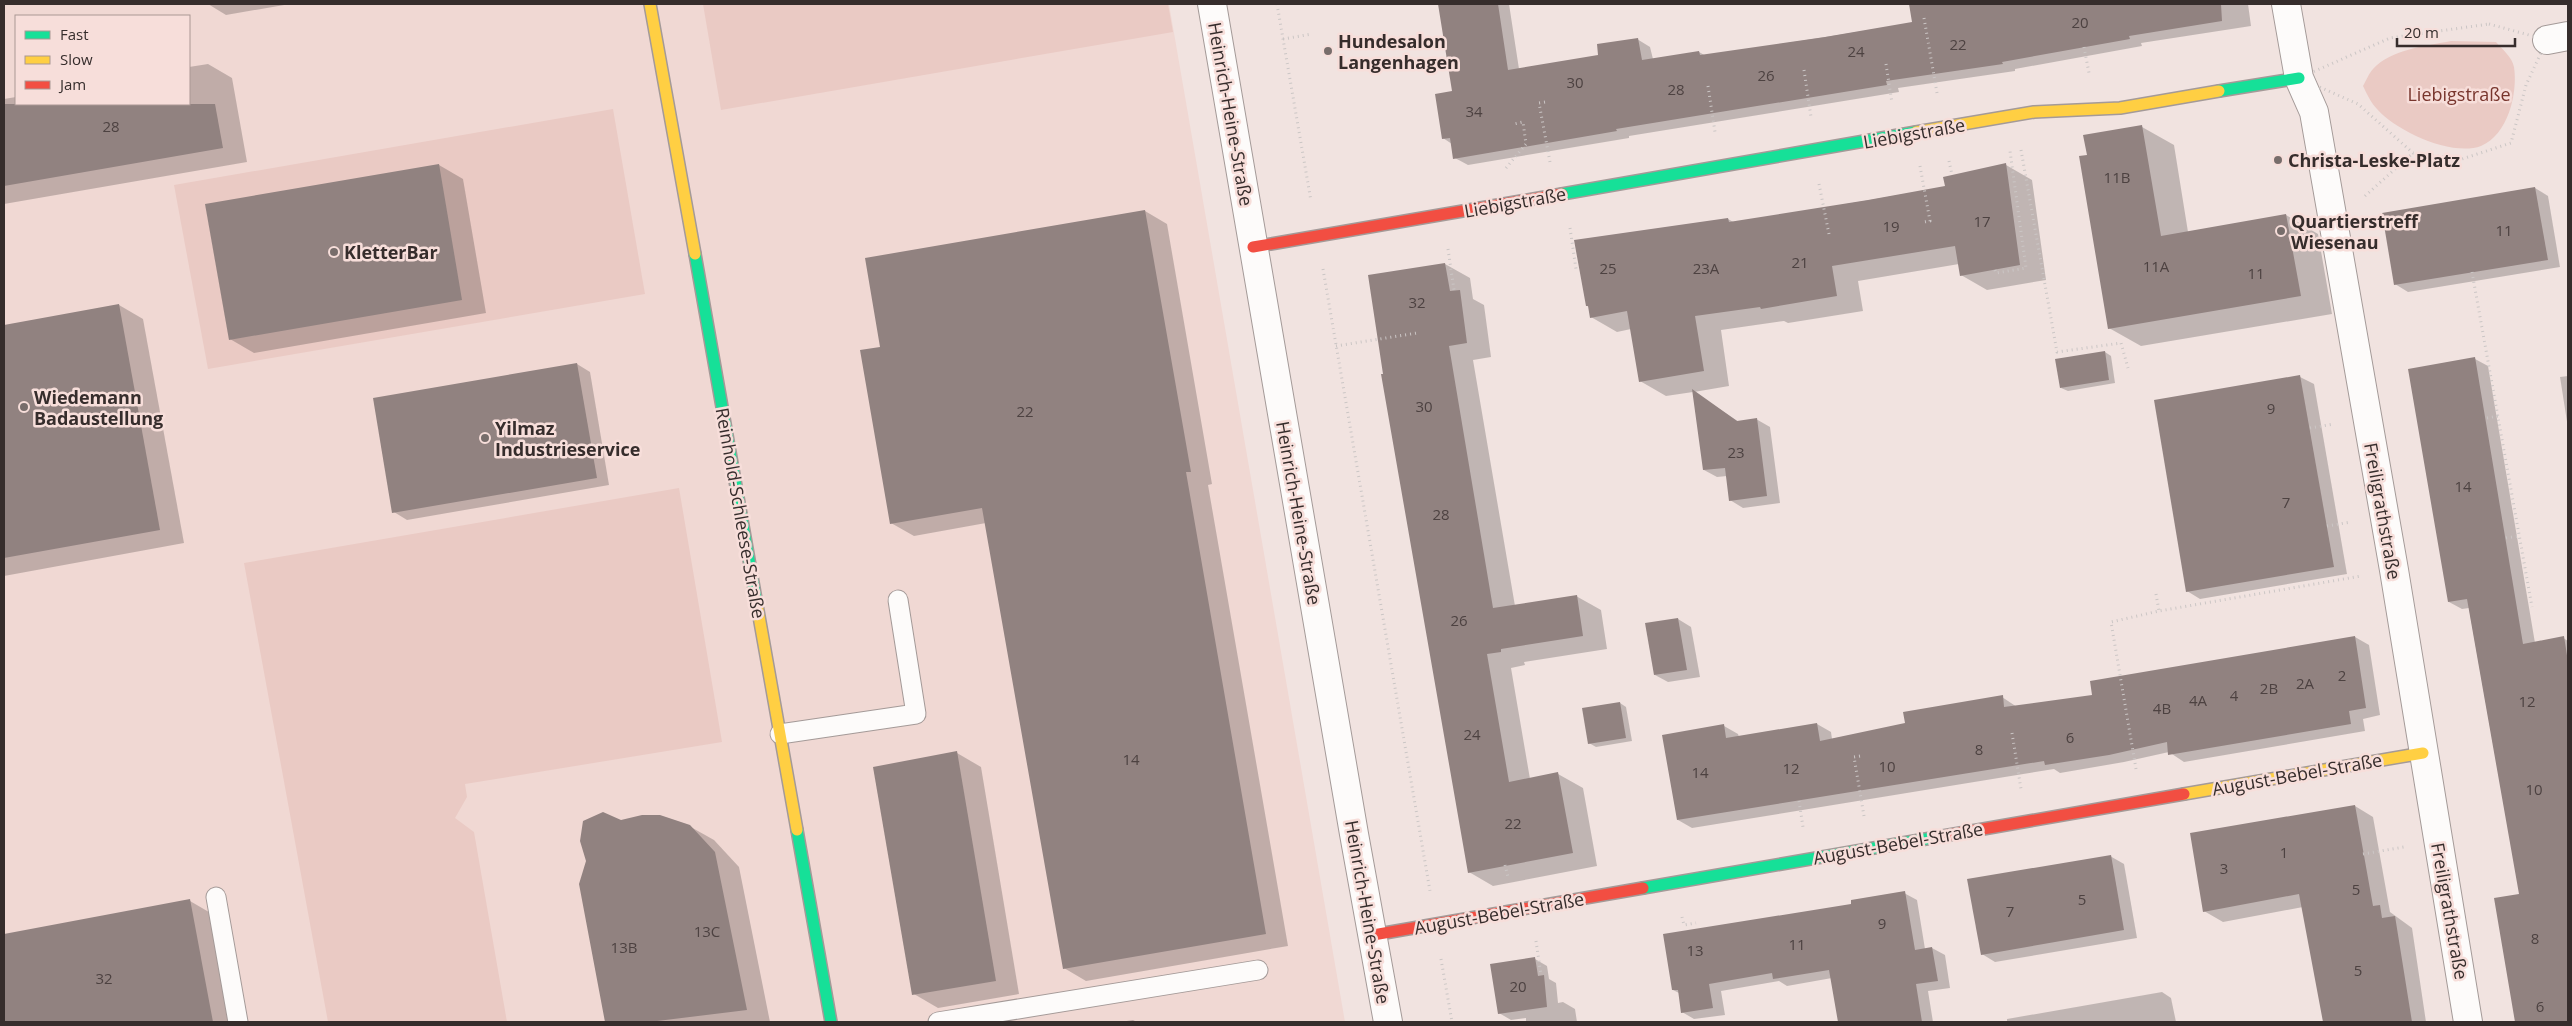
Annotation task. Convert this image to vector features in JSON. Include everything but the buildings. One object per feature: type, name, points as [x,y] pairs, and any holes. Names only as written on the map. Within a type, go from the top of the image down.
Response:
[{"type":"street","name":"Reinhold-Schleese-Straße","points":[[650,4],[831,1022]]},
{"type":"street","name":"Heinrich-Heine-Straße","points":[[1212,4],[1388,1022]]},
{"type":"street","name":"Freiligrathstraße","points":[[2286,4],[2300,78],[2314,112],[2394,570],[2468,1022]]},
{"type":"street","name":"Liebigstraße","points":[[1253,247],[2034,112],[2120,108],[2300,78]]},
{"type":"street","name":"August-Bebel-Straße","points":[[1373,935],[2423,753]]},
{"type":"lane","points":[[780,734],[916,714],[898,600]]},
{"type":"lane","points":[[216,897],[238,1022]]},
{"type":"lane","points":[[938,1022],[1258,970]]},
{"type":"path","points":[[1277,4],[1452,1022]]},
{"type":"path","points":[[1924,18],[1939,102]]},
{"type":"path","points":[[2489,24],[2558,38],[2526,85],[2511,143],[2462,159],[2413,153],[2358,104],[2300,78],[2390,38],[2489,24]]},
{"type":"path","points":[[1283,40],[1312,34]]},
{"type":"path","points":[[2084,47],[2089,73]]},
{"type":"path","points":[[1886,64],[1894,110]]},
{"type":"path","points":[[1804,70],[1812,124]]},
{"type":"path","points":[[1708,86],[1716,138]]},
{"type":"path","points":[[1545,102],[1539,103],[1551,169]]},
{"type":"path","points":[[1501,173],[1526,144],[1523,122],[1514,124]]},
{"type":"path","points":[[2020,142],[2057,352],[2121,343],[2128,368]]},
{"type":"path","points":[[1995,270],[1996,273],[2026,268],[2009,148]]},
{"type":"path","points":[[2359,201],[2413,153]]},
{"type":"path","points":[[1918,158],[1930,221],[1924,222]]},
{"type":"path","points":[[1819,182],[1829,234]]},
{"type":"path","points":[[1569,224],[1576,269],[1578,269]]},
{"type":"path","points":[[1447,244],[1454,290]]},
{"type":"path","points":[[2472,272],[2532,607]]},
{"type":"path","points":[[1336,346],[1417,333]]},
{"type":"path","points":[[2486,418],[2498,416]]},
{"type":"path","points":[[2310,428],[2337,424]]},
{"type":"path","points":[[2327,526],[2353,521]]},
{"type":"path","points":[[2506,538],[2519,536]]},
{"type":"path","points":[[2137,772],[2111,622],[2158,611],[2394,570]]},
{"type":"path","points":[[2156,594],[2158,611]]},
{"type":"path","points":[[2012,733],[2021,790]]},
{"type":"path","points":[[1860,756],[1854,757],[1864,818]]},
{"type":"path","points":[[1799,801],[1804,828]]},
{"type":"path","points":[[2363,854],[2407,846]]},
{"type":"path","points":[[1684,925],[1696,923]]},
{"type":"path","points":[[1535,932],[1541,975]]},
{"type":"shaded area","points":[[4,4],[1169,4],[1345,1022],[4,1022]]},
{"type":"green space","points":[[703,4],[1168,4],[1173,32],[721,110]]},
{"type":"green space","name":"Liebigstraße","points":[[2451,41],[2496,42],[2513,63],[2515,77],[2509,112],[2498,133],[2481,146],[2455,148],[2440,145],[2397,126],[2377,109],[2363,86],[2373,69],[2389,57],[2409,49]]},
{"type":"green space","name":"KletterBar","points":[[613,109],[645,294],[208,369],[174,185]]},
{"type":"green space","points":[[679,488],[722,742],[465,784],[467,797],[455,818],[474,832],[507,1022],[328,1022],[244,563]]},
{"type":"traffic: fast","points":[[2219,91],[2299,78]]},
{"type":"traffic: fast","points":[[1562,194],[1916,132]]},
{"type":"traffic: fast","points":[[695,254],[757,605]]},
{"type":"traffic: fast","points":[[797,830],[831,1022]]},
{"type":"traffic: fast","points":[[1643,888],[1943,836]]},
{"type":"traffic: slow","points":[[650,4],[695,254]]},
{"type":"traffic: slow","points":[[1916,132],[2034,112],[2120,108],[2219,91]]},
{"type":"traffic: slow","points":[[757,605],[797,830]]},
{"type":"traffic: slow","points":[[2184,794],[2423,753]]},
{"type":"traffic: jam","points":[[1253,247],[1562,194]]},
{"type":"traffic: jam","points":[[1943,836],[2184,794]]},
{"type":"traffic: jam","points":[[1373,935],[1643,888]]},
{"type":"place","name":"Hundesalon Langenhagen","points":[[1328,51]]},
{"type":"place","name":"Christa-Leske-Platz","points":[[2278,160]]},
{"type":"place","name":"Quartierstreff Wiesenau","points":[[2281,231]]},
{"type":"place","name":"KletterBar","points":[[334,252]]},
{"type":"place","name":"Wiedemann Badaustellung","points":[[24,407]]},
{"type":"place","name":"Yilmaz Industrieservice","points":[[485,438]]}]
